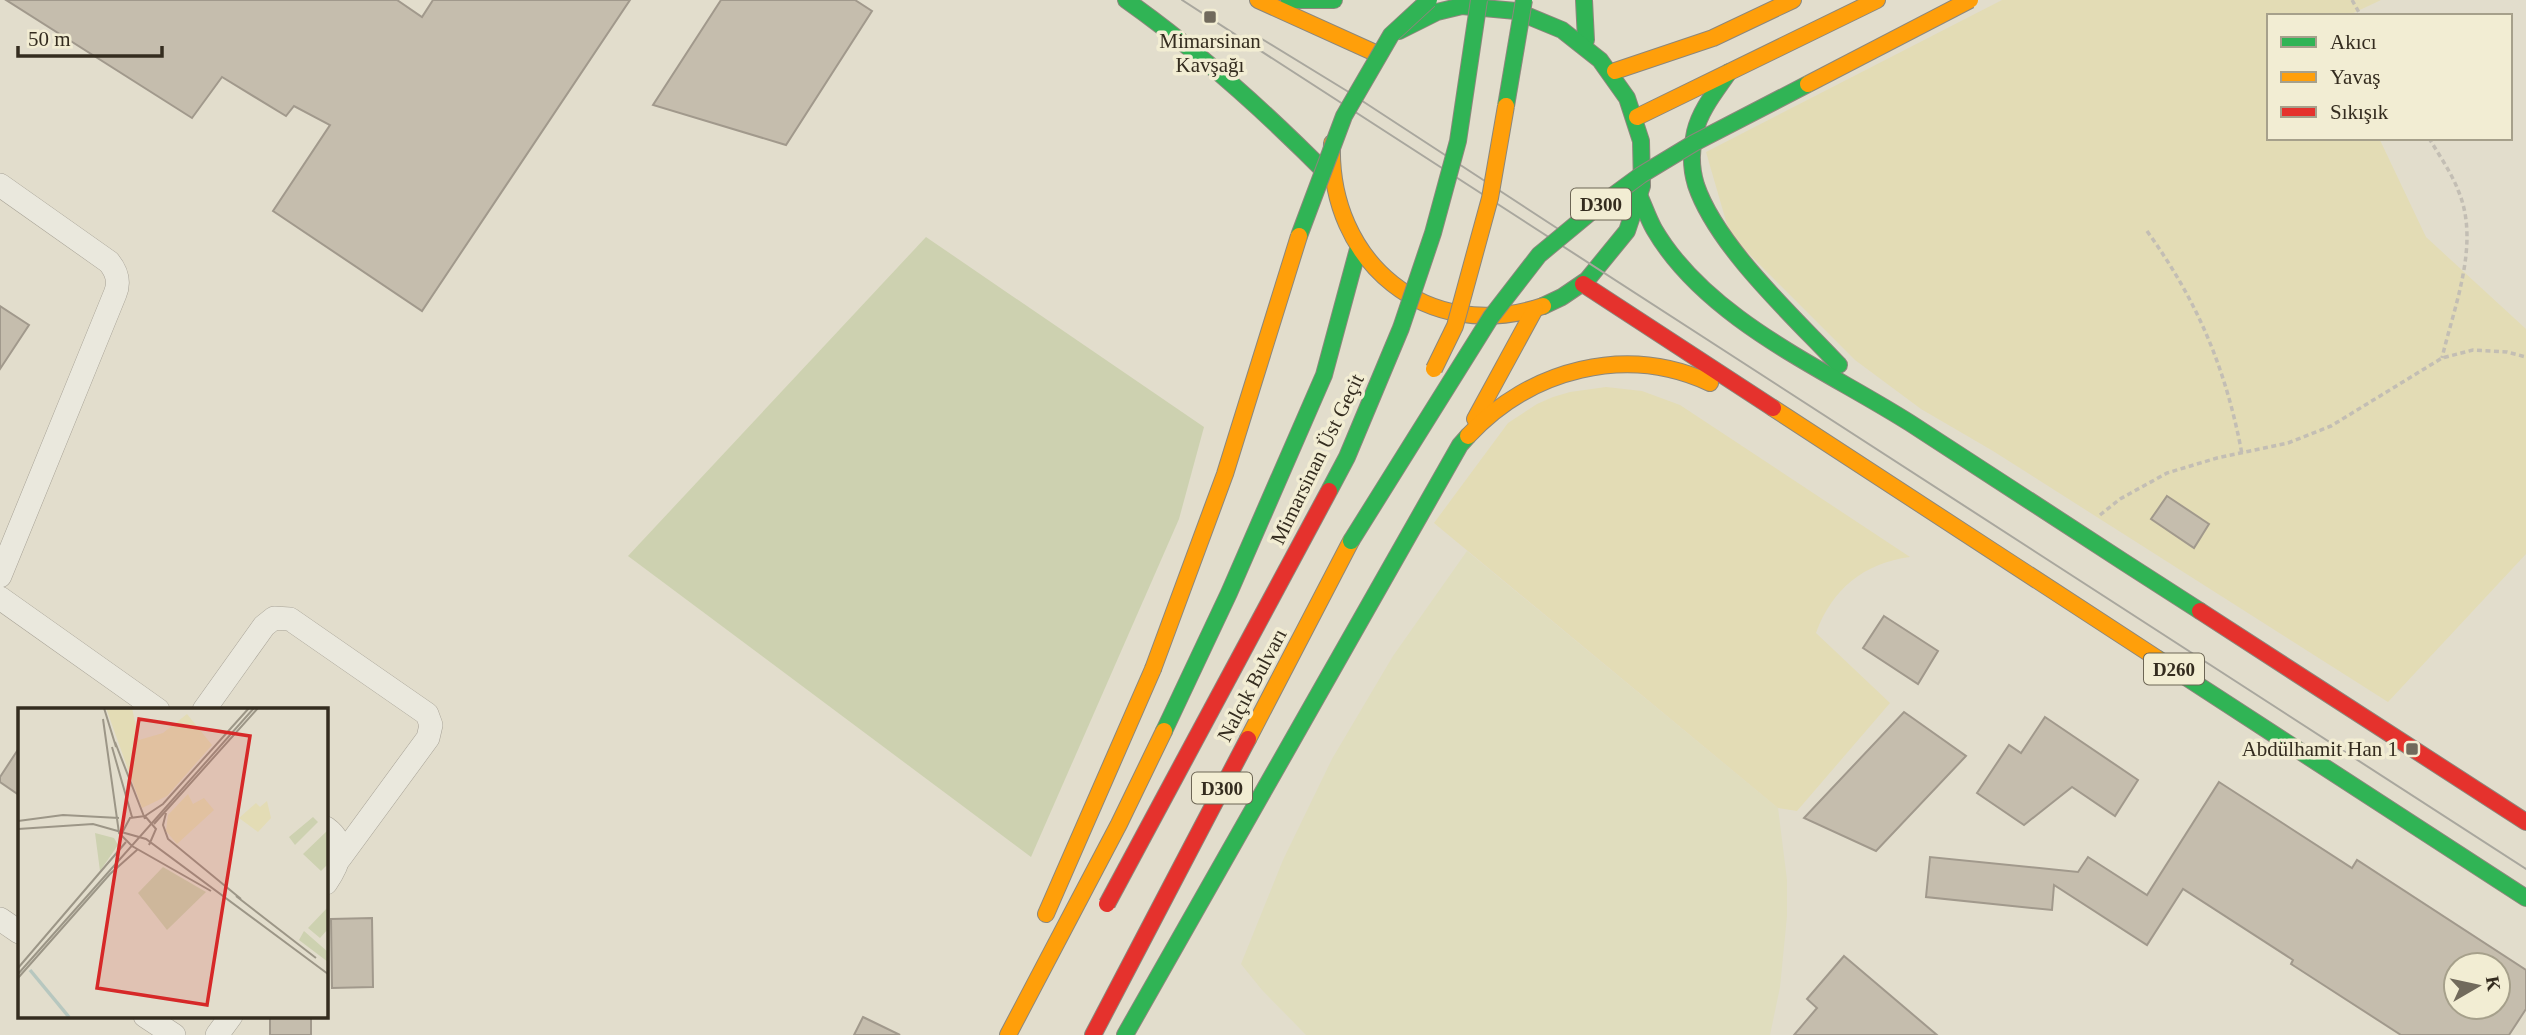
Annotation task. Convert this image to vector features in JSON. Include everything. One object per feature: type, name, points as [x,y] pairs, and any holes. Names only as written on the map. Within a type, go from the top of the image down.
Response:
[{"type":"highway","points":[[1126,0],[1216,67],[1332,179]]},
{"type":"highway","points":[[1258,0],[1373,52]]},
{"type":"highway","points":[[1289,0],[1334,0]]},
{"type":"highway","points":[[1399,31],[1422,0]]},
{"type":"highway","points":[[1037,934],[1153,669],[1225,474],[1302,228],[1344,116],[1391,35],[1429,0]]},
{"type":"highway","name":"Mimarsinan Üst Geçit","points":[[1104,910],[1347,457],[1401,328],[1433,233],[1458,141],[1479,0]]},
{"type":"highway","points":[[1426,386],[1455,326],[1490,198],[1524,0]]},
{"type":"highway","points":[[1584,0],[1586,40]]},
{"type":"highway","points":[[1615,71],[1713,38],[1793,0]]},
{"type":"highway","points":[[1637,117],[1877,0]]},
{"type":"highway","name":"D300","points":[[1351,541],[1491,317],[1539,255],[1631,182],[1694,143],[1970,0]]},
{"type":"highway","points":[[1494,4],[1527,9],[1558,21],[1586,40],[1615,71],[1628,93],[1642,142],[1643,169],[1631,220],[1619,244],[1602,266],[1583,284],[1560,299],[1535,309],[1496,317],[1456,314],[1418,301],[1385,279],[1358,249],[1346,227],[1337,204],[1332,179],[1331,154],[1339,109],[1353,79],[1373,52],[1399,31],[1428,15],[1460,6],[1494,4]]},
{"type":"highway","points":[[1729,72],[1709,99],[1696,129],[1691,161],[1699,197],[1728,244],[1869,397]]},
{"type":"highway","points":[[1639,195],[1654,231],[1690,277],[1776,342],[1869,397],[2526,822]]},
{"type":"highway","points":[[1008,1035],[1119,824],[1256,533],[1324,375],[1358,249]]},
{"type":"highway","points":[[1583,284],[1821,440]]},
{"type":"highway","points":[[1125,1035],[1535,309]]},
{"type":"highway","points":[[1460,445],[1485,418],[1525,389],[1570,370],[1613,363],[1653,365],[1704,380],[1821,440]]},
{"type":"highway","points":[[1351,541],[1415,410]]},
{"type":"highway","name":"D260","points":[[1821,440],[2526,898]]},
{"type":"highway","name":"Nalçık Bulvarı","points":[[1093,1035],[1351,541]]},
{"type":"highway","points":[[993,1035],[1009,997]]},
{"type":"street","points":[[0,185],[109,262],[118,281],[0,576]]},
{"type":"street","points":[[0,598],[157,708]]},
{"type":"street","points":[[205,708],[264,626],[274,618],[285,617],[427,714],[431,725],[428,738],[340,858],[327,881]]},
{"type":"street","points":[[327,829],[337,838],[340,858]]},
{"type":"street","points":[[0,919],[18,931]]},
{"type":"street","points":[[148,1018],[174,1035]]},
{"type":"street","points":[[217,1035],[230,1018]]},
{"type":"path","points":[[2431,140],[2458,190],[2466,225],[2466,256],[2442,358]]},
{"type":"path","points":[[2147,231],[2187,292],[2208,335],[2228,389],[2242,454]]},
{"type":"path","points":[[2080,533],[2120,499],[2143,485],[2192,464],[2288,443],[2331,426],[2442,358],[2473,350],[2507,352],[2526,357]]},
{"type":"shaded area","points":[[1467,551],[1778,808],[1787,880],[1787,916],[1780,987],[1770,1035],[1306,1035],[1241,964],[1283,860],[1332,759],[1393,656]]},
{"type":"green space","points":[[926,237],[1204,427],[1179,519],[1031,857],[628,556]]},
{"type":"sand","points":[[2002,0],[2381,0],[2351,14],[2267,14],[2267,140],[2380,140],[2426,237],[2526,329],[2526,554],[2388,702],[1993,451],[1921,409],[1855,360],[1730,235],[1706,152]]},
{"type":"sand","points":[[1606,387],[1642,391],[1680,405],[1910,557],[1893,560],[1864,572],[1841,591],[1823,617],[1816,633],[1890,703],[1797,811],[1778,808],[1434,523],[1508,423],[1553,397]]},
{"type":"building","points":[[6,0],[397,0],[422,17],[433,0],[630,0],[422,311],[273,211],[330,125],[294,106],[286,116],[222,77],[192,118]]},
{"type":"building","points":[[721,0],[855,0],[872,11],[786,145],[653,105]]},
{"type":"building","points":[[0,306],[29,325],[0,369]]},
{"type":"building","points":[[2167,496],[2209,524],[2194,548],[2151,519]]},
{"type":"building","points":[[1884,616],[1938,651],[1918,684],[1863,648]]},
{"type":"building","points":[[1904,712],[1966,756],[1876,851],[1804,818]]},
{"type":"building","points":[[2045,717],[2138,780],[2115,816],[2072,787],[2024,825],[1977,793],[2009,745],[2021,753]]},
{"type":"building","points":[[18,750],[18,794],[0,782],[0,777]]},
{"type":"building","points":[[2219,782],[2352,868],[2357,860],[2497,951],[2442,951],[2442,1021],[2512,1021],[2512,961],[2526,970],[2526,1009],[2509,1035],[2401,1035],[2291,964],[2293,960],[2183,889],[2147,945],[2054,885],[2052,910],[1926,897],[1930,857],[2078,872],[2088,857],[2147,895]]},
{"type":"building","points":[[372,918],[373,987],[332,988],[331,919]]},
{"type":"building","points":[[1844,956],[1937,1035],[1794,1035],[1817,1008],[1807,999]]},
{"type":"building","points":[[863,1017],[900,1035],[854,1035]]},
{"type":"building","points":[[270,1018],[311,1018],[311,1035],[270,1035]]},
{"type":"tram line","points":[[1182,0],[2526,869]]},
{"type":"tram line","points":[[1257,36],[1347,91],[1569,236]]},
{"type":"traffic: fast","points":[[1126,0],[1181,41],[1233,85],[1332,179]]},
{"type":"traffic: fast","points":[[1289,0],[1334,0]]},
{"type":"traffic: fast","points":[[1299,236],[1344,116],[1391,35],[1429,0]]},
{"type":"traffic: fast","points":[[1329,491],[1347,457],[1401,328],[1433,233],[1458,141],[1479,0]]},
{"type":"traffic: fast","points":[[1506,106],[1524,0]]},
{"type":"traffic: fast","points":[[1584,0],[1586,40]]},
{"type":"traffic: fast","points":[[1399,31],[1437,12],[1462,6],[1516,11],[1562,30],[1600,60],[1627,98],[1641,141],[1642,186],[1627,231],[1587,280],[1543,306]]},
{"type":"traffic: fast","points":[[1729,72],[1697,124],[1692,152],[1696,185],[1706,209],[1739,257],[1839,365]]},
{"type":"traffic: fast","points":[[1351,541],[1491,317],[1539,255],[1641,175],[1694,143],[1808,84]]},
{"type":"traffic: fast","points":[[1639,195],[1654,229],[1677,261],[1704,290],[1736,316],[1770,340],[1910,423],[2200,611]]},
{"type":"traffic: fast","points":[[1164,731],[1229,593],[1324,375],[1358,249]]},
{"type":"traffic: fast","points":[[1125,1035],[1460,445],[1468,436]]},
{"type":"traffic: fast","points":[[2158,659],[2526,898]]},
{"type":"traffic: slow","points":[[1258,0],[1373,52]]},
{"type":"traffic: slow","points":[[1615,71],[1713,38],[1793,0]]},
{"type":"traffic: slow","points":[[1637,117],[1877,0]]},
{"type":"traffic: slow","points":[[1808,84],[1970,0]]},
{"type":"traffic: slow","points":[[1434,369],[1455,326],[1490,198],[1506,106]]},
{"type":"traffic: slow","points":[[1332,143],[1335,186],[1347,224],[1366,257],[1392,284],[1424,303],[1461,314],[1500,315],[1543,306]]},
{"type":"traffic: slow","points":[[1153,669],[1225,474],[1299,236]]},
{"type":"traffic: slow","points":[[1475,419],[1535,309]]},
{"type":"traffic: slow","points":[[1468,436],[1493,413],[1520,394],[1581,370],[1613,365],[1645,365],[1678,371],[1710,383]]},
{"type":"traffic: slow","points":[[1773,408],[2158,659]]},
{"type":"traffic: slow","points":[[1248,739],[1351,541]]},
{"type":"traffic: slow","points":[[1046,914],[1153,669]]},
{"type":"traffic: slow","points":[[1008,1035],[1119,824],[1164,731]]},
{"type":"traffic: jam","points":[[1583,284],[1773,408]]},
{"type":"traffic: jam","points":[[1107,904],[1329,491]]},
{"type":"traffic: jam","points":[[2200,611],[2526,822]]},
{"type":"traffic: jam","points":[[1093,1035],[1248,739]]},
{"type":"place","name":"Mimarsinan Kavşağı","points":[[1210,17]]},
{"type":"place","name":"Abdülhamit Han 1","points":[[2412,749]]}]
